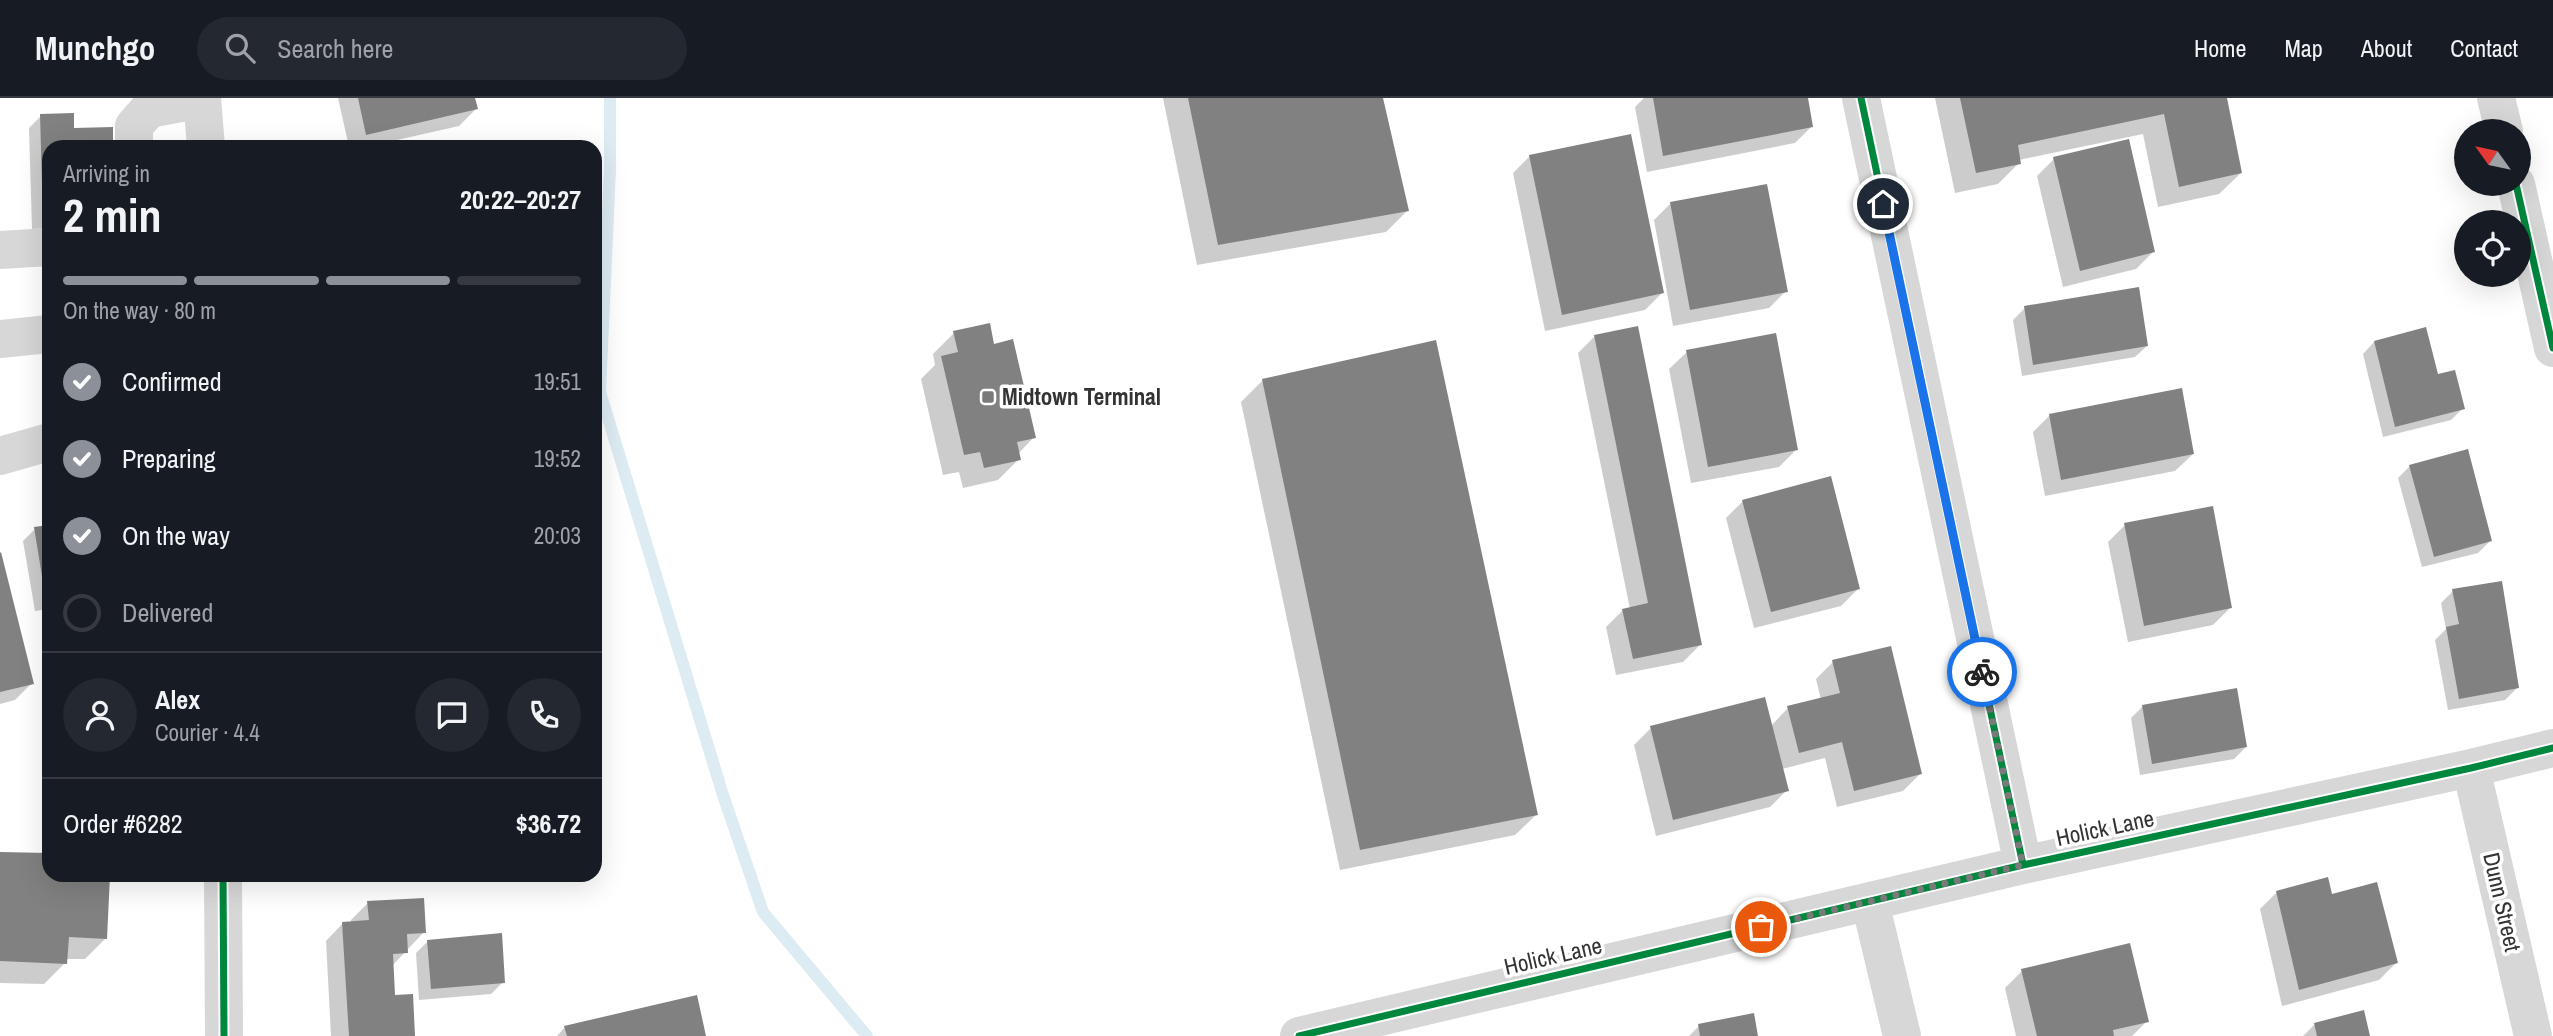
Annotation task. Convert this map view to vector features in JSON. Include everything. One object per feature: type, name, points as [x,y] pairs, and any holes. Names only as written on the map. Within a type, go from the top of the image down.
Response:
[{"type":"street","points":[[1860,98],[2023,865]]},
{"type":"street","points":[[2496,98],[2501,119]]},
{"type":"street","points":[[134,140],[134,126],[149,110],[202,99],[205,140]]},
{"type":"street","points":[[2519,196],[2553,348]]},
{"type":"street","points":[[0,250],[42,247]]},
{"type":"street","points":[[0,339],[42,335]]},
{"type":"street","points":[[0,456],[42,444]]},
{"type":"street","name":"Holick Lane","points":[[1299,1036],[2023,865],[2553,748]]},
{"type":"street","name":"Dunn Street","points":[[2471,768],[2533,1036]]},
{"type":"street","points":[[223,882],[224,1036]]},
{"type":"street","points":[[1870,902],[1902,1036]]},
{"type":"building","points":[[358,98],[475,98],[478,109],[366,135]]},
{"type":"building","points":[[1188,98],[1383,98],[1409,211],[1218,245]]},
{"type":"building","points":[[1653,98],[1808,98],[1813,127],[1663,156]]},
{"type":"building","points":[[1960,98],[2227,98],[2242,173],[2179,187],[2164,114],[2018,145],[2021,164],[1976,173]]},
{"type":"building","points":[[74,113],[74,128],[113,127],[113,140],[42,140],[42,183],[40,114]]},
{"type":"building","points":[[1631,134],[1664,293],[1562,315],[1529,155]]},
{"type":"building","points":[[2129,139],[2155,252],[2080,271],[2053,157]]},
{"type":"building","points":[[1767,184],[1788,292],[1690,310],[1670,202]]},
{"type":"building","points":[[2139,287],[2148,346],[2033,365],[2024,306]]},
{"type":"building","name":"Midtown Terminal","points":[[990,323],[994,344],[1013,339],[1036,438],[1017,442],[1021,460],[984,468],[980,452],[964,455],[941,356],[958,352],[953,331]]},
{"type":"building","points":[[1638,326],[1702,645],[1633,659],[1622,609],[1648,603],[1594,335]]},
{"type":"building","points":[[2426,327],[2438,374],[2455,370],[2465,409],[2395,427],[2374,341]]},
{"type":"building","points":[[1776,333],[1798,450],[1708,467],[1686,350]]},
{"type":"building","points":[[1436,340],[1538,815],[1360,850],[1262,379]]},
{"type":"building","points":[[2182,388],[2194,454],[2061,480],[2049,414]]},
{"type":"building","points":[[2468,449],[2492,541],[2434,557],[2409,465]]},
{"type":"building","points":[[1831,476],[1860,589],[1771,612],[1742,500]]},
{"type":"building","points":[[2213,506],[2232,608],[2144,626],[2124,523]]},
{"type":"building","points":[[42,526],[42,576],[34,527]]},
{"type":"building","points":[[0,553],[34,684],[0,692]]},
{"type":"building","points":[[2502,581],[2519,688],[2459,699],[2446,627],[2459,624],[2452,589]]},
{"type":"building","points":[[1891,646],[1922,774],[1854,791],[1842,742],[1799,753],[1787,706],[1840,693],[1832,660]]},
{"type":"building","points":[[2237,688],[2247,747],[2152,764],[2142,705]]},
{"type":"building","points":[[1765,697],[1789,791],[1673,820],[1650,726]]},
{"type":"building","points":[[0,852],[42,853],[42,882],[110,882],[107,939],[69,937],[67,964],[0,961]]},
{"type":"building","points":[[2328,877],[2332,894],[2377,882],[2398,963],[2299,990],[2276,891]]},
{"type":"building","points":[[424,898],[426,933],[407,934],[408,953],[393,954],[395,995],[413,994],[415,1036],[349,1036],[342,922],[369,920],[367,901]]},
{"type":"building","points":[[502,933],[505,983],[431,989],[427,940]]},
{"type":"building","points":[[2130,943],[2149,1022],[2113,1030],[2114,1036],[2037,1036],[2021,969]]},
{"type":"building","points":[[697,995],[706,1036],[567,1036],[564,1026]]},
{"type":"building","points":[[2364,1010],[2370,1036],[2317,1036],[2314,1023]]},
{"type":"building","points":[[1754,1013],[1758,1036],[1700,1036],[1698,1024]]},
{"type":"waterway","points":[[602,348],[610,170],[610,98]]},
{"type":"waterway","points":[[602,399],[723,795],[763,912],[867,1036]]},
{"type":"cycle path","points":[[1861,98],[2023,865]]},
{"type":"cycle path","points":[[2519,196],[2553,348]]},
{"type":"cycle path","points":[[1299,1036],[2023,865],[2553,748]]},
{"type":"cycle path","points":[[223,882],[224,1036]]},
{"type":"way so far","points":[[1761,927],[2023,865],[1982,672]]},
{"type":"place","name":"Midtown Terminal","points":[[988,397]]},
{"type":"route","points":[[1883,204],[1982,672]]}]
